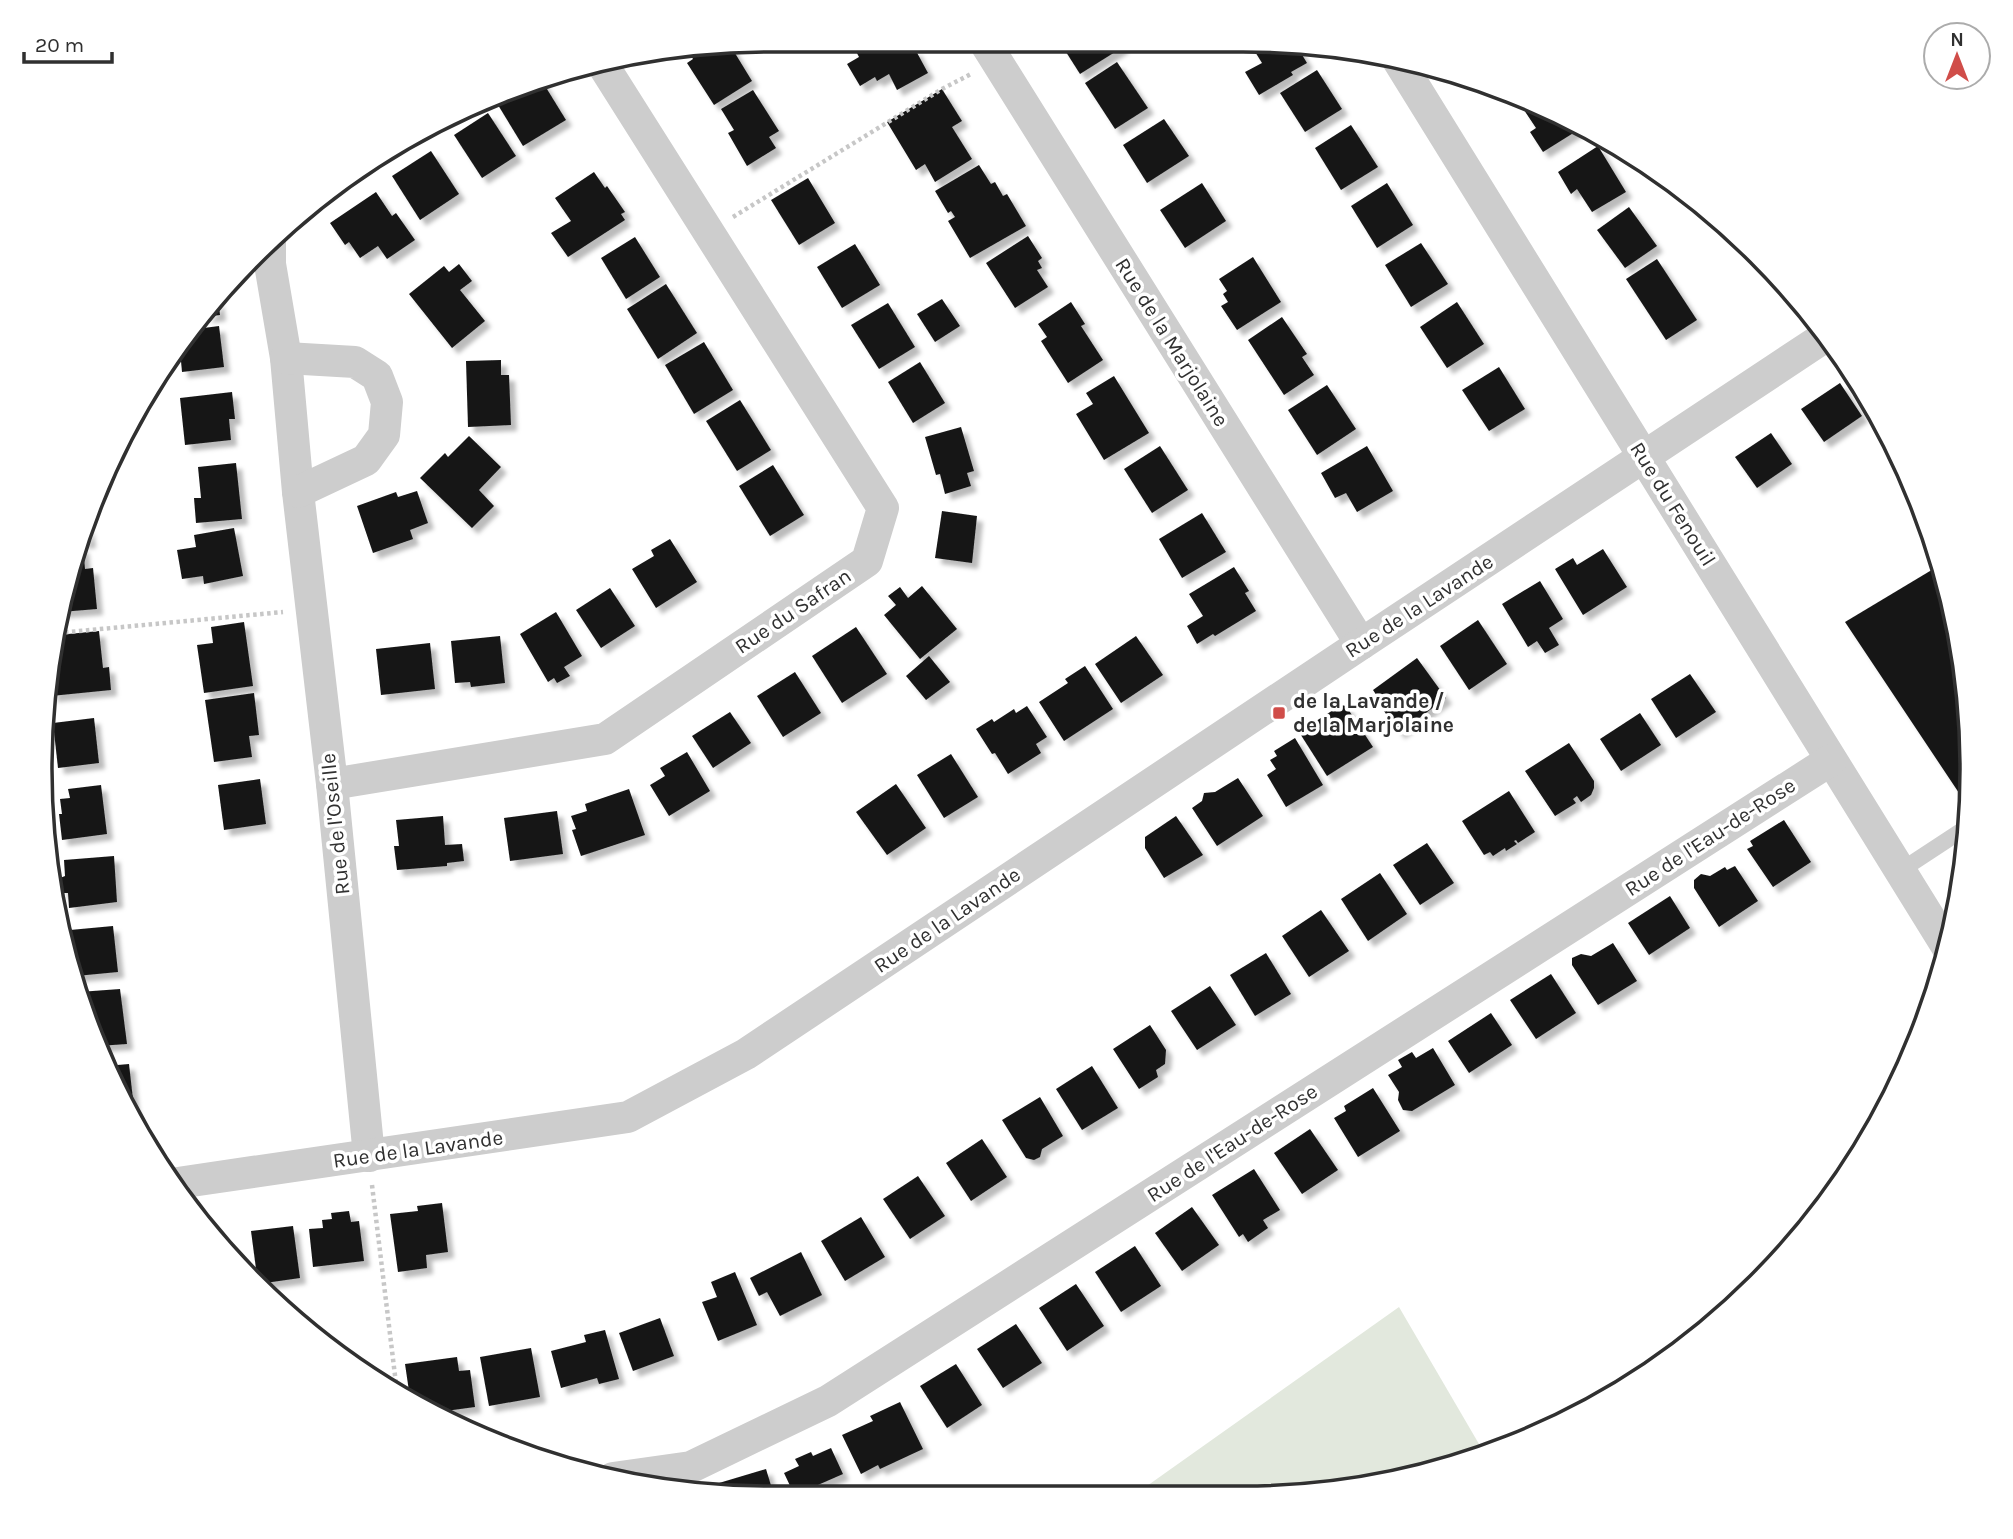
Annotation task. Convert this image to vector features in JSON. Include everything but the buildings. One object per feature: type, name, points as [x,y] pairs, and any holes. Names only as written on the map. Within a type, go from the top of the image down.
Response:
[{"type":"street","name":"Rue de la Marjolaine","points":[[991,52],[1361,644]]},
{"type":"street","name":"Rue du Fenouil","points":[[1405,71],[1941,936]]},
{"type":"street","name":"Rue du Safran","points":[[332,784],[605,739],[867,561],[883,508],[607,72]]},
{"type":"street","name":"Rue de l'Oseille","points":[[270,256],[286,358],[369,1156]]},
{"type":"street","name":"Rue de la Lavande","points":[[183,1182],[628,1117],[746,1054],[1818,341]]},
{"type":"street","points":[[286,358],[355,362],[377,376],[387,402],[384,435],[366,460],[298,492]]},
{"type":"street","name":"Rue de l'Eau-de-Rose","points":[[639,1474],[691,1467],[828,1401],[1831,760]]},
{"type":"lane","points":[[1900,871],[1957,833]]},
{"type":"path","points":[[708,232],[942,89],[989,52]]},
{"type":"path","points":[[66,631],[311,609]]},
{"type":"path","points":[[369,1156],[396,1381]]},
{"type":"shaded area","points":[[1399,1307],[1480,1446],[1383,1473],[1337,1480],[1290,1485],[1147,1486]]},
{"type":"place","name":"de la Lavande / de la Marjolaine","points":[[1279,713]]}]
